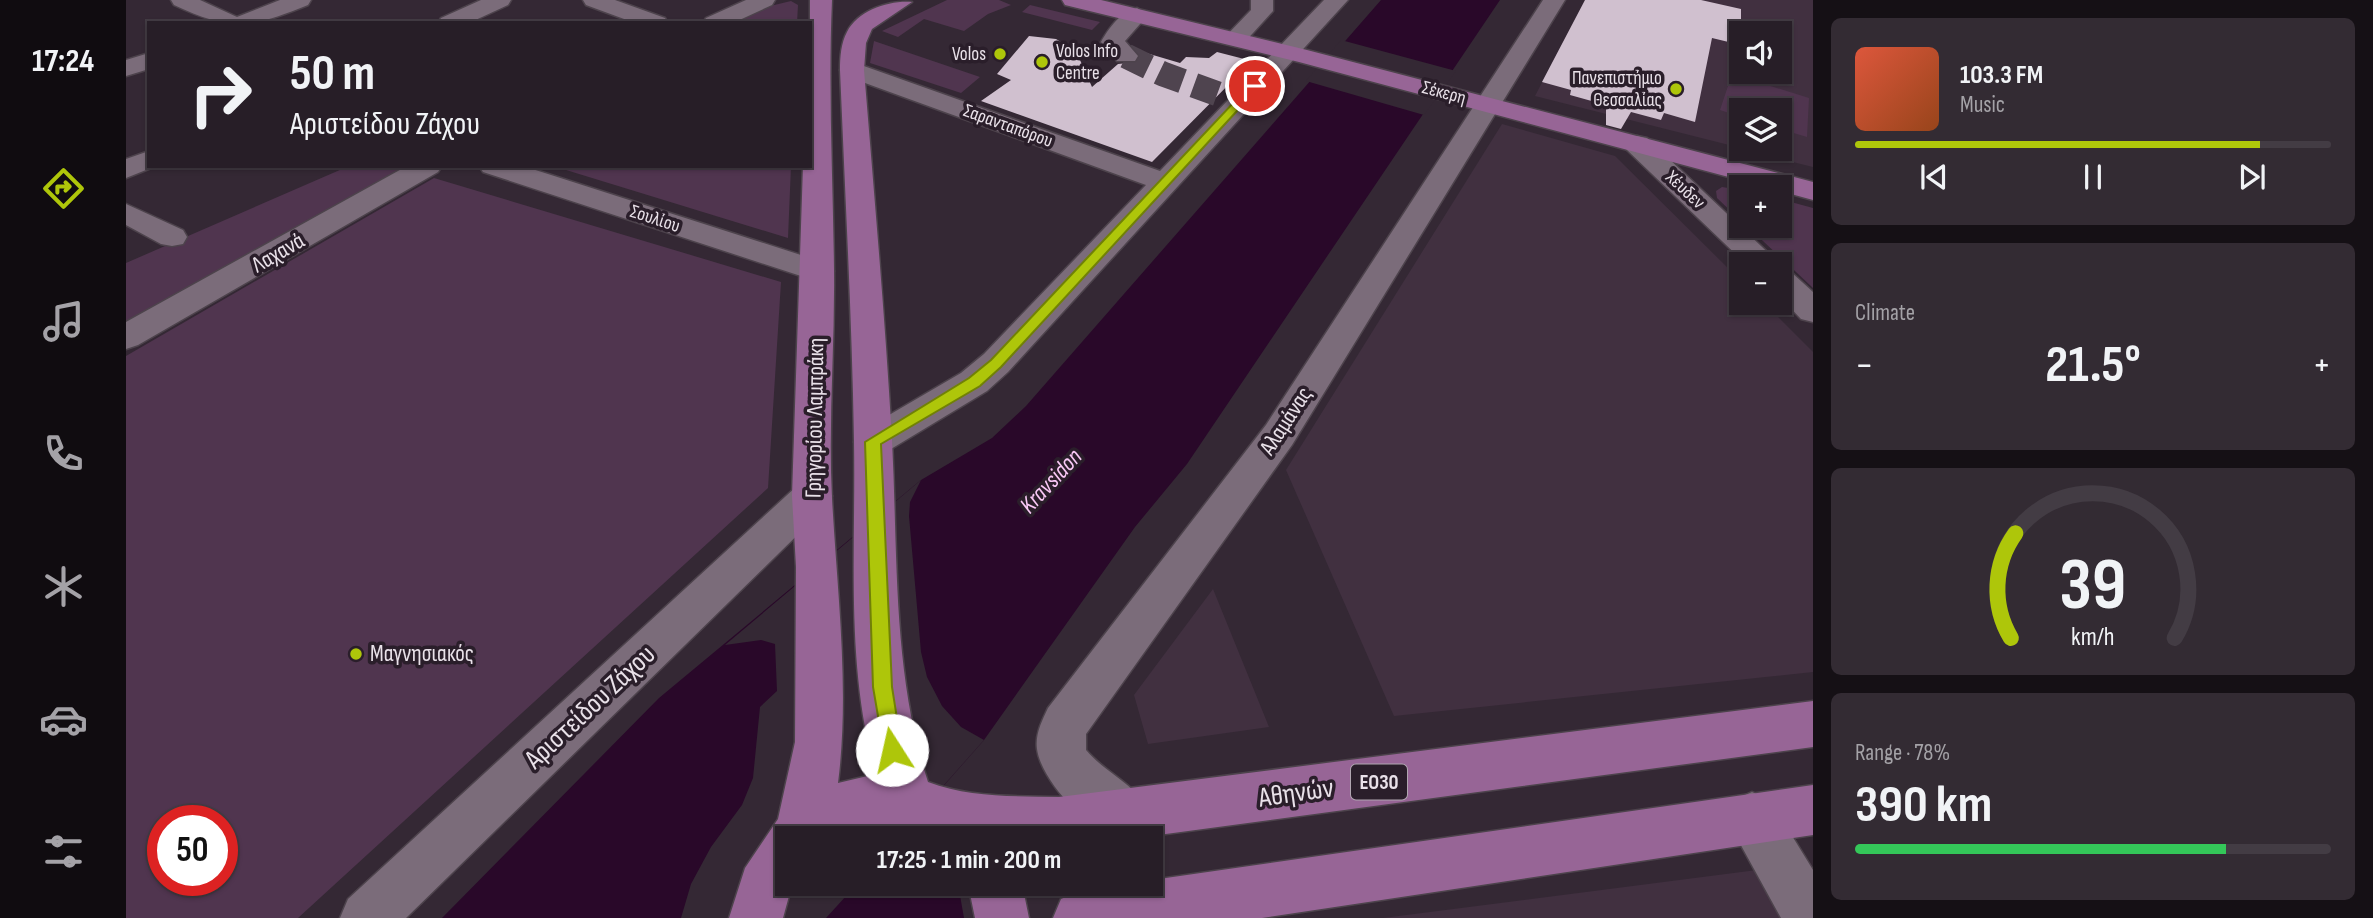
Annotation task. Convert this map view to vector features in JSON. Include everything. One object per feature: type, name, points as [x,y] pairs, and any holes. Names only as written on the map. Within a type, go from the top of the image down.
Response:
[{"type":"main road","name":"Σέκερη","points":[[1073,0],[1297,54],[1813,191]]},
{"type":"main road","points":[[837,2],[881,5],[903,1]]},
{"type":"main road","points":[[903,1],[861,24],[853,43],[852,70],[873,442],[874,519],[888,733],[938,815]]},
{"type":"main road","name":"Γρηγορίου Λαμπράκη","points":[[799,826],[813,785],[819,742],[817,567],[813,496],[818,271],[817,58],[837,2]]},
{"type":"main road","name":"Αθηνών","points":[[813,826],[833,811],[872,799],[938,815],[988,821],[1059,823],[1813,724]]},
{"type":"main road","points":[[1080,918],[1813,810]]},
{"type":"main road","name":"Αθηνών","points":[[756,918],[764,887],[775,870]]},
{"type":"main road","points":[[997,896],[1002,918]]},
{"type":"street","points":[[182,0],[228,21]]},
{"type":"street","points":[[247,21],[300,0]]},
{"type":"street","points":[[453,21],[500,0]]},
{"type":"street","points":[[594,0],[652,21]]},
{"type":"street","points":[[718,21],[764,0]]},
{"type":"street","points":[[1235,39],[1262,11],[1262,0]]},
{"type":"street","points":[[873,442],[974,382],[996,363],[1164,182],[1229,98],[1297,54],[1337,0]]},
{"type":"street","name":"Αλαμάνας","points":[[1127,816],[1083,784],[1068,768],[1060,750],[1061,732],[1075,708],[1279,435],[1476,102],[1553,0]]},
{"type":"street","points":[[1126,56],[1113,42],[1119,31],[1137,15]]},
{"type":"street","points":[[126,69],[147,61]]},
{"type":"street","name":"Σαρανταπόρου","points":[[852,70],[1164,182]]},
{"type":"street","name":"Χέυδεν","points":[[1637,144],[1751,252]]},
{"type":"street","points":[[126,169],[147,160]]},
{"type":"street","name":"Λαχανά","points":[[126,337],[424,168]]},
{"type":"street","name":"Σουλίου","points":[[499,168],[818,271]]},
{"type":"street","points":[[126,213],[172,237]]},
{"type":"street","points":[[1792,291],[1813,311]]},
{"type":"street","name":"Αριστείδου Ζάχου","points":[[367,918],[813,496]]},
{"type":"street","points":[[1752,818],[1811,918]]},
{"type":"shaded area","points":[[947,0],[999,0],[1011,5],[988,14],[964,31],[924,19],[898,37],[882,31]]},
{"type":"shaded area","name":"Πανεπιστήμιο Θεσσαλίας","points":[[1585,0],[1813,0],[1813,167],[1789,161],[1792,161],[1792,98],[1729,98],[1729,145],[1535,96]]},
{"type":"shaded area","points":[[791,1],[798,5],[797,21],[735,21],[762,8]]},
{"type":"shaded area","points":[[1030,5],[1100,22],[1092,30],[1022,12]]},
{"type":"shaded area","points":[[874,41],[980,77],[961,93],[870,63]]},
{"type":"shaded area","points":[[1729,83],[1764,84],[1809,98],[1807,137],[1792,133],[1792,98],[1729,98],[1729,113],[1720,110]]},
{"type":"shaded area","points":[[1502,124],[1615,156],[1729,269],[1729,315],[1776,315],[1813,352],[1813,672],[1394,716],[1286,470]]},
{"type":"shaded area","points":[[344,168],[406,168],[126,322],[126,263]]},
{"type":"shaded area","points":[[560,168],[791,168],[788,238]]},
{"type":"shaded area","name":"Μαγνησιακός","points":[[434,178],[781,282],[768,488],[298,918],[126,918],[126,356]]},
{"type":"shaded area","points":[[1722,187],[1729,188],[1729,210],[1717,198],[1716,191]]},
{"type":"shaded area","points":[[1792,202],[1813,208],[1813,288],[1792,268],[1792,252],[1775,252],[1760,238],[1792,238]]},
{"type":"shaded area","points":[[1213,589],[1269,727],[1148,744],[1134,695]]},
{"type":"shaded area","points":[[1757,870],[1784,918],[1383,918]]},
{"type":"water","name":"Kravsidon","points":[[1381,0],[1500,0],[1187,464],[1135,527],[984,740],[908,826],[775,826],[775,896],[960,896],[964,918],[442,918],[659,698],[921,480],[992,438],[1026,406]]},
{"type":"pier","points":[[1341,40],[1456,71],[1424,115],[1306,81]]},
{"type":"pier","points":[[921,480],[910,502],[909,516],[921,652],[927,677],[942,706],[961,727],[984,740],[908,826],[775,826],[775,896],[846,896],[826,918],[681,918],[691,884],[711,847],[742,805],[753,778],[760,707],[777,691],[775,644],[761,640],[725,645]]},
{"type":"building","points":[[1585,0],[1701,0],[1741,9],[1741,21],[1729,21],[1729,42],[1712,38],[1695,122],[1664,113],[1661,120],[1631,112],[1621,129],[1606,125],[1606,105],[1570,95],[1571,90],[1542,82]]},
{"type":"building","points":[[1029,36],[1056,39],[1076,51],[1092,87],[1118,64],[1137,62],[1141,56],[1136,50],[1180,63],[1186,57],[1209,58],[1217,52],[1252,61],[1152,162],[981,101],[1011,80],[997,74]]},
{"type":"tunnel","points":[[1126,56],[1163,74],[1218,94]]},
{"type":"place","name":"Volos","points":[[1000,54]]},
{"type":"place","name":"Volos Info Centre","points":[[1042,62]]},
{"type":"place","name":"Πανεπιστήμιο Θεσσαλίας","points":[[1676,89]]},
{"type":"place","name":"Μαγνησιακός","points":[[356,654]]},
{"type":"route","points":[[892,750],[883,687],[874,519],[873,442],[974,382],[996,363],[1255,86]]}]
